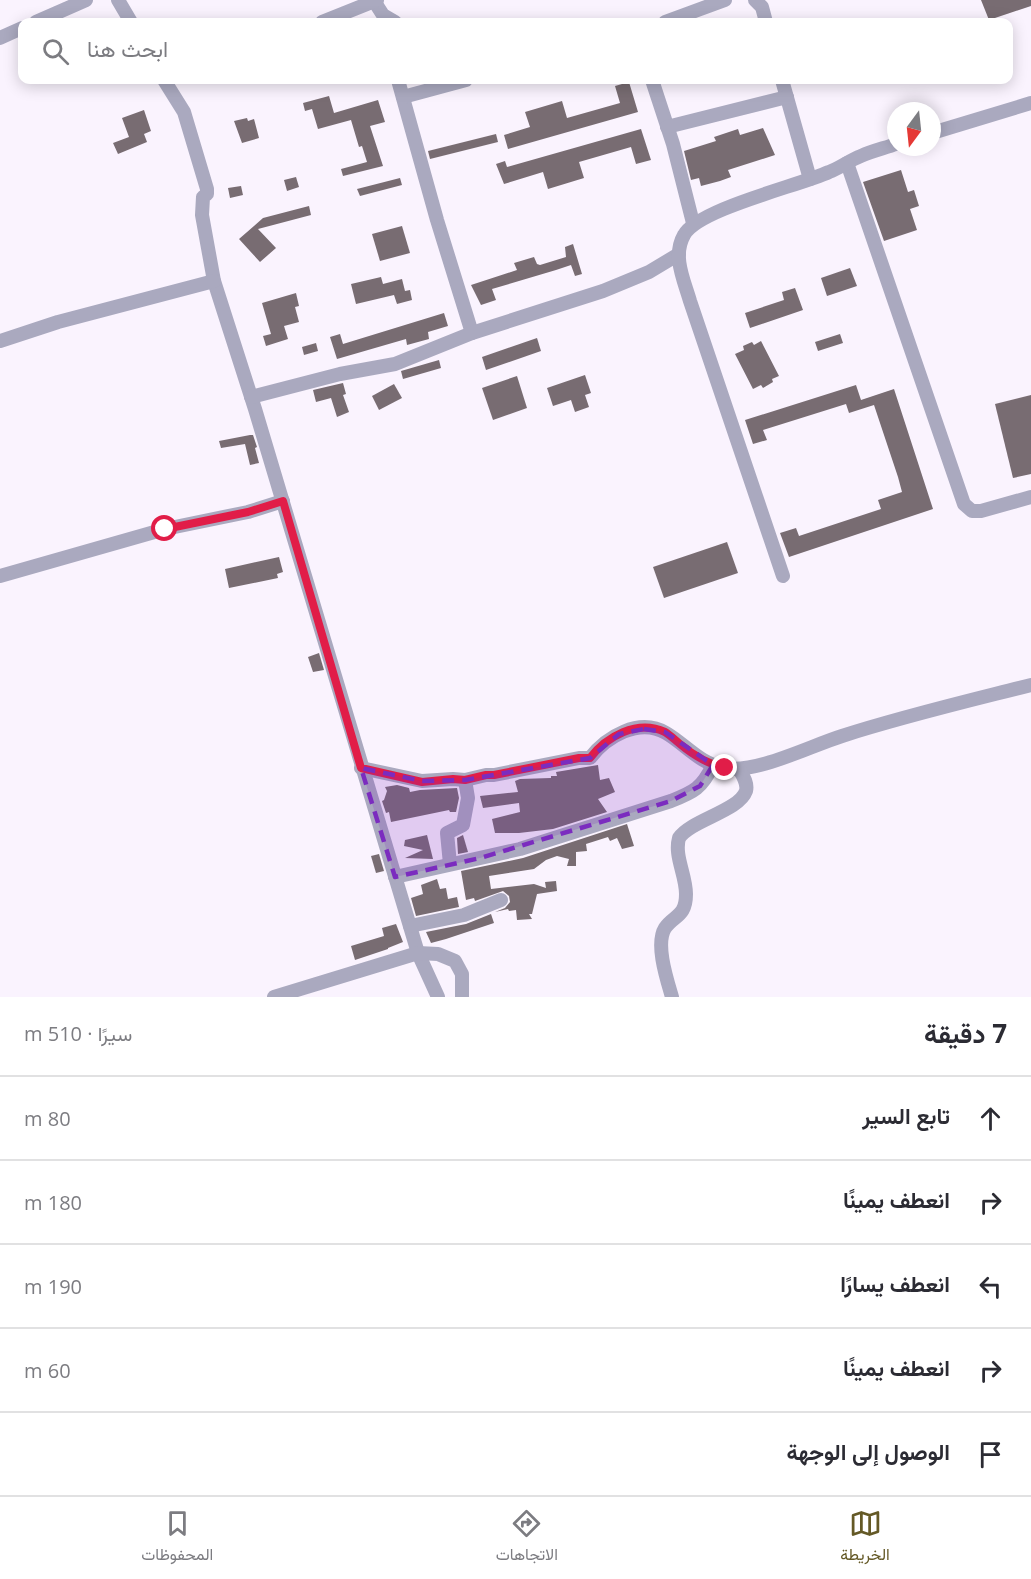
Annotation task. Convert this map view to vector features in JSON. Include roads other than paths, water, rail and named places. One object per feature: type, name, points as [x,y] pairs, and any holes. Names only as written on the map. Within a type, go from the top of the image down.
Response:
[{"type":"street","points":[[45,18],[86,0]]},
{"type":"street","points":[[118,0],[129,18]]},
{"type":"street","points":[[675,18],[724,0]]},
{"type":"street","points":[[755,0],[762,8],[765,18]]},
{"type":"street","points":[[332,18],[375,1],[383,15],[388,18]]},
{"type":"street","points":[[0,38],[18,30]]},
{"type":"street","points":[[166,84],[184,111],[207,189],[207,194],[203,197],[201,214],[214,281],[283,501],[394,877],[418,953],[438,997]]},
{"type":"street","points":[[399,84],[436,220],[472,333]]},
{"type":"street","points":[[402,97],[451,84]]},
{"type":"street","points":[[653,84],[693,223]]},
{"type":"street","points":[[784,84],[810,179]]},
{"type":"street","points":[[667,127],[787,97]]},
{"type":"street","points":[[941,130],[1031,103]]},
{"type":"street","points":[[783,576],[690,301],[679,254],[683,236],[693,223],[720,210],[810,179],[847,164],[861,155],[887,147]]},
{"type":"street","points":[[847,164],[964,504],[972,511],[981,512],[1031,497]]},
{"type":"street","points":[[251,397],[340,374],[395,364],[472,333],[603,291],[649,272],[679,254]]},
{"type":"street","points":[[0,341],[58,322],[214,281]]},
{"type":"street","points":[[0,576],[165,529],[248,512],[283,501]]},
{"type":"street","points":[[361,768],[422,782],[465,780],[579,758],[590,758],[600,746],[619,734],[634,729],[654,729],[665,732],[691,753],[713,765],[739,769],[759,765],[842,736],[1031,685]]},
{"type":"street","points":[[394,877],[520,849],[671,801],[691,793],[700,786],[713,765]]},
{"type":"street","points":[[672,997],[661,950],[664,930],[682,911],[685,899],[686,892],[678,850],[679,838],[689,829],[741,800],[746,790],[746,781],[739,769]]},
{"type":"street","points":[[450,864],[447,833],[463,825],[468,798],[465,780]]},
{"type":"street","points":[[410,926],[464,915],[501,900]]},
{"type":"street","points":[[274,997],[418,953],[438,954],[455,961],[462,974],[462,997]]}]
